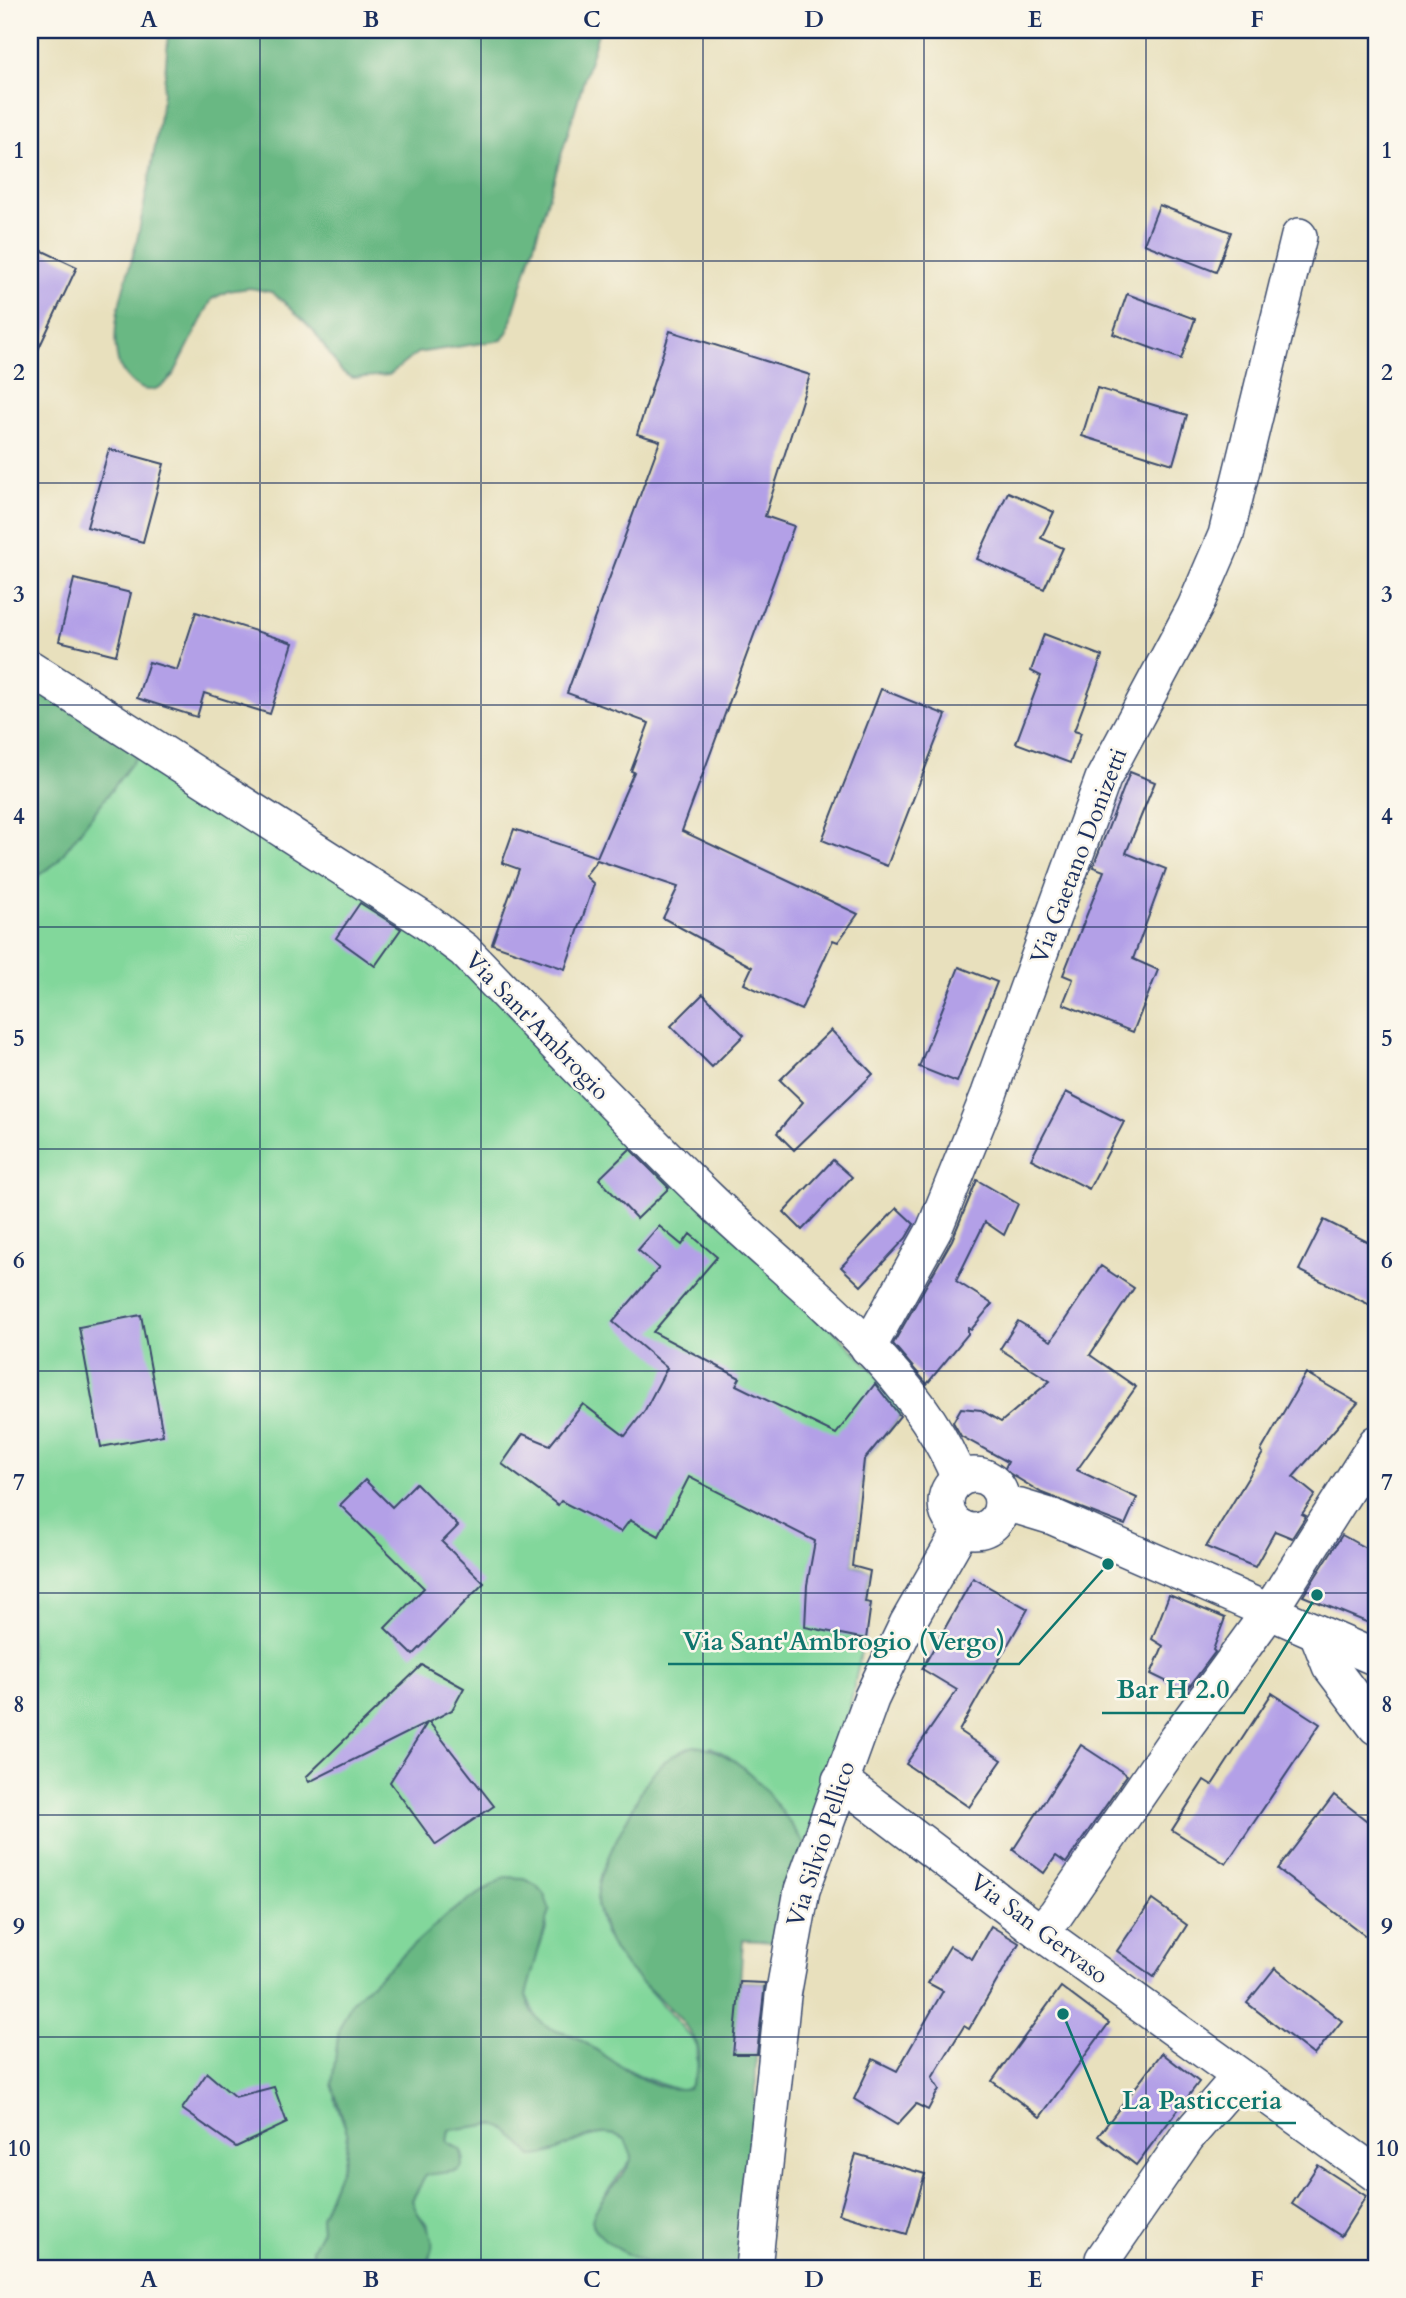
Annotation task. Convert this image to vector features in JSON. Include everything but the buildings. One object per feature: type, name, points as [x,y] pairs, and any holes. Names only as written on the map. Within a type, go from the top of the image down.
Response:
[{"type":"street","name":"Via Gaetano Donizetti","points":[[868,1348],[934,1230],[989,1094],[1103,779],[1195,607],[1226,536],[1299,236]]},
{"type":"street","name":"Via Sant'Ambrogio","points":[[30,668],[425,920],[464,950],[705,1196],[868,1348],[910,1392],[942,1441],[959,1479]]},
{"type":"street","points":[[1040,1932],[1056,1914],[1177,1738],[1269,1612],[1376,1443]]},
{"type":"street","points":[[976,1475],[993,1481],[1002,1505],[994,1522],[978,1530],[962,1528],[952,1520],[946,1502],[948,1493],[959,1479],[976,1475]]},
{"type":"street","points":[[1002,1505],[1020,1507],[1053,1517],[1376,1658]]},
{"type":"street","name":"Via Silvio Pellico","points":[[754,2268],[791,1941],[802,1890],[871,1699],[902,1633],[962,1528]]},
{"type":"street","points":[[1317,1633],[1330,1666],[1376,1727]]},
{"type":"street","name":"Via San Gervaso","points":[[840,1780],[1040,1932],[1376,2174]]},
{"type":"street","points":[[1103,2259],[1186,2137],[1238,2077]]},
{"type":"green space","points":[[168,30],[599,30],[508,331],[502,340],[417,353],[389,375],[353,378],[342,372],[313,330],[283,301],[271,292],[250,288],[228,291],[212,299],[174,374],[164,384],[148,390],[138,387],[130,380],[118,362],[116,326],[139,231],[153,156]]},
{"type":"green space","points":[[30,684],[140,752],[56,863],[30,881]]},
{"type":"green space","points":[[140,752],[444,940],[909,1406],[864,1460],[852,1565],[870,1571],[865,1601],[871,1603],[849,1711],[806,1846],[753,1777],[726,1755],[711,1747],[613,1847],[599,1886],[597,1905],[604,1933],[623,1961],[696,2043],[698,2074],[689,2088],[678,2090],[645,2078],[605,2058],[574,2036],[549,2029],[538,2021],[526,1995],[527,1980],[547,1926],[505,1877],[448,1914],[352,2001],[335,2100],[348,2135],[345,2158],[321,2217],[322,2230],[310,2259],[313,2268],[30,2268],[30,2259],[35,2256],[30,2246],[30,881],[56,863]]},
{"type":"green space","points":[[694,1746],[713,1750],[745,1769],[772,1798],[806,1846],[772,1942],[743,1940],[740,1982],[768,1983],[765,2054],[756,2055],[755,2139],[738,2268],[661,2267],[633,2257],[598,2233],[592,2220],[595,2211],[629,2166],[632,2157],[625,2139],[612,2134],[600,2134],[554,2152],[532,2156],[506,2129],[493,2124],[449,2130],[447,2142],[461,2150],[462,2166],[457,2171],[426,2175],[412,2200],[432,2239],[429,2257],[422,2268],[313,2268],[312,2249],[322,2230],[321,2217],[345,2158],[348,2135],[332,2084],[339,2029],[352,2001],[448,1914],[505,1877],[523,1878],[536,1885],[544,1894],[550,1910],[526,1995],[536,2017],[546,2026],[577,2038],[645,2080],[675,2089],[689,2088],[698,2066],[696,2042],[686,2026],[618,1956],[609,1940],[597,1901],[600,1879],[608,1858],[646,1782],[669,1758]]},
{"type":"green space","points":[[493,2124],[506,2129],[532,2156],[590,2136],[602,2134],[625,2139],[633,2157],[607,2192],[593,2225],[613,2246],[658,2268],[422,2268],[430,2258],[428,2225],[415,2211],[412,2200],[426,2175],[450,2171],[464,2160],[461,2150],[447,2142],[449,2130]]},
{"type":"place","name":"Via Sant'Ambrogio (Vergo)","points":[[1108,1564]]},
{"type":"place","name":"Bar H 2.0","points":[[1317,1595]]},
{"type":"place","name":"La Pasticceria","points":[[1063,2014]]}]
